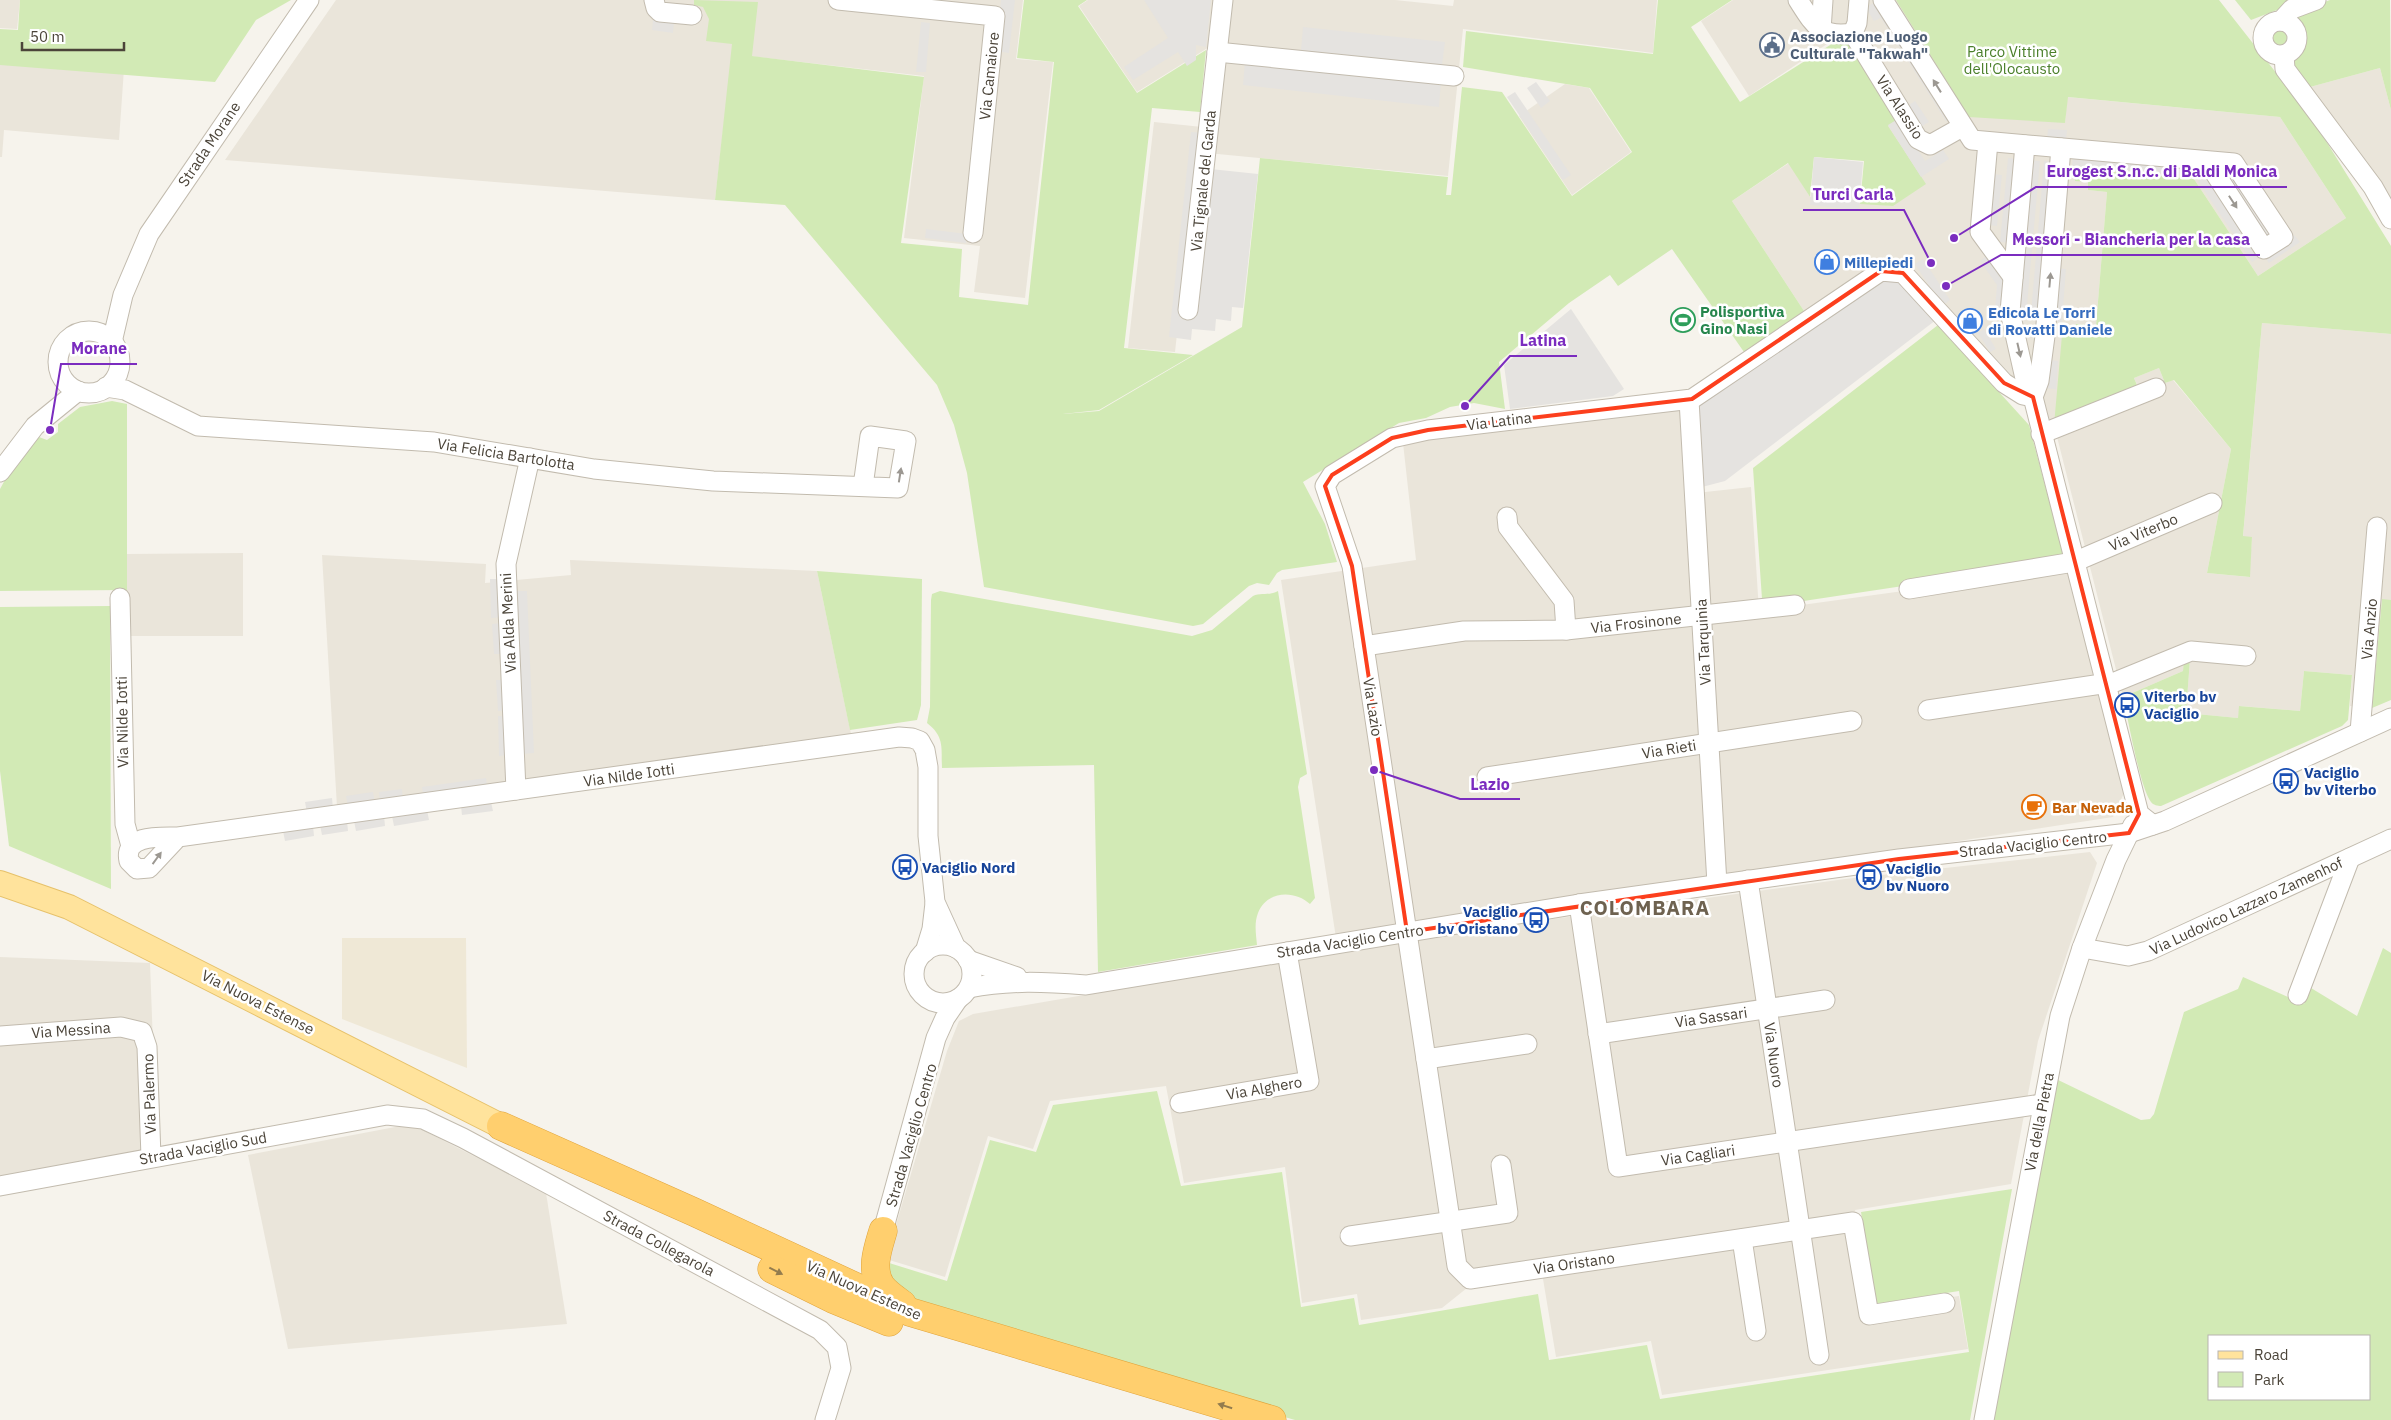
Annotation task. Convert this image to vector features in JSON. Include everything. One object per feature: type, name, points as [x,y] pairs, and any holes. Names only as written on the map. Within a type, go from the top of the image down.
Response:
[{"type":"highway","name":"Via Nuova Estense","points":[[500,1126],[910,1312],[1272,1420]]},
{"type":"highway","name":"Via Nuova Estense","points":[[500,1126],[782,1274],[886,1321],[1207,1420]]},
{"type":"highway","points":[[797,1260],[848,1270],[880,1242]]},
{"type":"highway","points":[[880,1242],[876,1271],[881,1286],[910,1312]]},
{"type":"main road","name":"Via Nuova Estense","points":[[4,885],[69,907],[500,1126]]},
{"type":"street","name":"Strada Morane","points":[[112,342],[123,295],[149,234],[309,0]]},
{"type":"street","points":[[654,0],[656,8],[660,12],[692,16]]},
{"type":"street","name":"Via Camaiore","points":[[838,0],[995,16],[973,233]]},
{"type":"street","name":"Via Tignale del Garda","points":[[1188,310],[1222,0]]},
{"type":"street","points":[[1798,0],[1814,25],[1821,30],[1837,35],[1852,33],[1858,23],[1860,0]]},
{"type":"street","points":[[1821,30],[1823,0]]},
{"type":"street","points":[[1883,0],[1972,140],[2234,163],[2282,237],[2264,249],[2207,162]]},
{"type":"street","points":[[2281,21],[2292,9],[2316,0]]},
{"type":"street","points":[[2281,21],[2290,24],[2296,32],[2297,42],[2293,50],[2284,55],[2275,54],[2267,48],[2264,40],[2265,30],[2272,23],[2281,21]]},
{"type":"street","name":"Via Alassio","points":[[1852,33],[1918,139],[1930,145],[1962,127]]},
{"type":"street","points":[[1217,52],[1454,76]]},
{"type":"street","points":[[2284,55],[2285,70],[2373,187],[2391,219]]},
{"type":"street","points":[[1988,142],[1980,232],[2013,277]]},
{"type":"street","points":[[2025,145],[2010,312],[2026,383],[2033,397],[2105,683],[2146,819]]},
{"type":"street","points":[[2033,397],[2040,381],[2062,148]]},
{"type":"street","points":[[1689,400],[1881,271],[1903,272],[2004,382],[2023,395],[2033,397]]},
{"type":"street","name":"Strada Morane","points":[[95,332],[123,295]]},
{"type":"street","points":[[95,332],[105,335],[112,342],[118,351],[118,372],[106,387],[88,392],[78,391],[63,378],[58,368],[58,357],[62,347],[76,334],[95,332]]},
{"type":"street","name":"Via Felicia Bartolotta","points":[[119,362],[132,382],[155,403]]},
{"type":"street","points":[[0,472],[35,426],[63,378]]},
{"type":"street","name":"Via Felicia Bartolotta","points":[[106,387],[125,390],[155,403],[198,426],[434,442],[594,469],[713,481],[863,486]]},
{"type":"street","points":[[2041,434],[2156,388]]},
{"type":"street","points":[[35,426],[78,391]]},
{"type":"street","name":"Via Latina","points":[[1325,486],[1332,475],[1392,438],[1428,430],[1689,400]]},
{"type":"street","name":"Via Tarquinia","points":[[1689,400],[1717,884]]},
{"type":"street","name":"Via Alda Merini","points":[[516,790],[506,564],[530,458]]},
{"type":"street","name":"Via Lazio","points":[[1325,486],[1352,566],[1407,932]]},
{"type":"street","name":"Via Viterbo","points":[[2074,562],[2212,503]]},
{"type":"street","points":[[1506,517],[1508,527],[1564,601],[1566,630]]},
{"type":"street","name":"Via Anzio","points":[[2360,732],[2378,527]]},
{"type":"street","points":[[1909,589],[2074,562]]},
{"type":"street","name":"Via Nilde Iotti","points":[[120,598],[125,824],[131,846]]},
{"type":"street","name":"Via Frosinone","points":[[1364,646],[1464,632],[1566,630],[1795,606]]},
{"type":"street","points":[[1928,710],[2115,682],[2191,651],[2246,656]]},
{"type":"street","points":[[2129,833],[2146,819],[2391,718]]},
{"type":"street","name":"Via Rieti","points":[[1487,776],[1852,721]]},
{"type":"street","name":"Via Nilde Iotti","points":[[178,837],[160,853],[154,864],[143,870],[137,868],[129,861],[128,852],[131,846],[145,838],[178,837],[899,738],[912,738],[920,741],[925,750],[928,768],[928,836],[935,902],[932,929],[925,952]]},
{"type":"street","name":"Strada Vaciglio Centro","points":[[880,1242],[933,1059],[936,1038],[945,1018],[964,993],[1002,982],[1031,981],[1086,985],[1579,904],[1900,859],[2129,833]]},
{"type":"street","name":"Via della Pietra","points":[[1984,1420],[2060,1016],[2082,948],[2116,860],[2129,833]]},
{"type":"street","name":"Via Ludovico Lazzaro Zamenhof","points":[[2082,948],[2128,956],[2139,954],[2391,839]]},
{"type":"street","name":"Via Ludovico Lazzaro Zamenhof","points":[[2298,995],[2350,858]]},
{"type":"street","name":"Via Nuoro","points":[[1748,880],[1819,1355]]},
{"type":"street","name":"Via Nilde Iotti","points":[[935,902],[962,954]]},
{"type":"street","name":"Via Cagliari","points":[[1579,904],[1618,1167],[2042,1104]]},
{"type":"street","name":"Via Oristano","points":[[1407,932],[1457,1266],[1470,1279],[1800,1230]]},
{"type":"street","points":[[942,946],[962,954],[972,974],[964,993],[951,1002],[937,1002],[923,994],[917,985],[915,970],[917,963],[925,952],[942,946]]},
{"type":"street","name":"Via Alghero","points":[[1180,1103],[1309,1081],[1288,952]]},
{"type":"street","name":"Strada Vaciglio Centro","points":[[962,954],[989,969],[1031,981]]},
{"type":"street","name":"Strada Vaciglio Centro","points":[[923,994],[936,1038]]},
{"type":"street","name":"Via Sassari","points":[[1598,1034],[1825,1000]]},
{"type":"street","name":"Via Messina","points":[[0,1036],[121,1027],[142,1032]]},
{"type":"street","name":"Via Palermo","points":[[142,1032],[147,1047],[151,1157]]},
{"type":"street","points":[[1426,1059],[1527,1044]]},
{"type":"street","name":"Strada Vaciglio Sud","points":[[0,1186],[387,1115],[407,1116]]},
{"type":"street","name":"Strada Collegarola","points":[[407,1116],[423,1119],[462,1138],[820,1330],[837,1347],[841,1368],[825,1420]]},
{"type":"street","points":[[1350,1236],[1508,1213],[1501,1165]]},
{"type":"street","points":[[1800,1230],[1854,1222],[1868,1315],[1945,1304]]},
{"type":"street","points":[[1742,1239],[1756,1331]]},
{"type":"highlighted area","points":[[1881,271],[1903,273],[2004,383],[2033,397],[2139,814],[2129,833],[1899,859],[1407,932],[1352,566],[1325,486],[1332,475],[1392,438],[1428,430],[1692,399]]},
{"type":"shaded area","points":[[0,0],[20,0],[17,29],[0,28]]},
{"type":"shaded area","points":[[336,0],[1023,0],[1016,59],[1053,62],[1025,298],[974,292],[980,246],[904,238],[924,76],[732,54],[715,200],[225,160]]},
{"type":"shaded area","points":[[1001,0],[1015,0],[1009,53],[996,51]]},
{"type":"shaded area","points":[[1088,0],[1395,0],[1453,6],[1454,0],[1657,0],[1653,53],[1463,29],[1448,176],[1197,152],[1175,352],[1128,348],[1154,122],[1212,128],[1222,39],[1137,92],[1079,6]]},
{"type":"shaded area","points":[[1144,0],[1211,0],[1206,47],[1196,45],[1196,60],[1187,66],[1178,52],[1133,80],[1124,67],[1168,38]]},
{"type":"shaded area","points":[[1733,0],[1895,0],[2065,123],[2067,97],[2280,117],[2346,218],[2258,276],[2194,179],[2088,182],[2088,190],[2107,192],[2096,326],[2075,336],[2062,335],[2139,389],[2134,378],[2159,368],[2165,383],[2173,380],[2231,449],[2207,573],[2249,577],[2252,538],[2243,537],[2262,323],[2391,334],[2391,600],[2382,600],[2372,708],[2350,706],[2352,675],[2304,671],[2300,711],[2240,706],[2238,718],[2186,713],[2190,659],[2184,659],[2183,671],[2123,697],[2054,425],[1971,338],[1878,263],[1804,311],[1732,201],[1789,163],[1810,197],[1893,206],[1888,125],[1836,38],[1749,96],[1701,21]]},
{"type":"shaded area","points":[[1876,1],[1950,118],[1946,121],[1881,18],[1874,21],[1866,8]]},
{"type":"shaded area","points":[[653,20],[674,23],[673,33],[652,30]]},
{"type":"shaded area","points":[[921,22],[930,23],[926,72],[916,72]]},
{"type":"shaded area","points":[[1303,27],[1445,42],[1442,65],[1301,50]]},
{"type":"shaded area","points":[[0,59],[124,69],[119,140],[4,130],[2,157],[0,157]]},
{"type":"shaded area","points":[[1245,61],[1441,82],[1439,107],[1243,85]]},
{"type":"shaded area","points":[[2380,68],[2391,110],[2391,210],[2342,129],[2310,87]]},
{"type":"shaded area","points":[[1536,82],[1550,101],[1541,108],[1527,88]]},
{"type":"shaded area","points":[[1565,84],[1589,88],[1631,152],[1572,195],[1519,116]]},
{"type":"shaded area","points":[[1515,92],[1571,175],[1563,180],[1507,97]]},
{"type":"shaded area","points":[[1915,101],[1929,122],[1919,128],[1906,107]]},
{"type":"shaded area","points":[[1898,119],[1925,161],[1943,150],[1949,159],[1921,177],[1888,125]]},
{"type":"shaded area","points":[[2048,129],[2067,130],[2066,140],[2047,139]]},
{"type":"shaded area","points":[[1191,132],[1205,133],[1201,168],[1258,174],[1243,308],[1232,307],[1231,321],[1216,319],[1215,331],[1192,329],[1191,340],[1169,337]]},
{"type":"shaded area","points":[[2073,155],[2194,165],[2193,176],[2072,166]]},
{"type":"shaded area","points":[[1814,157],[1863,162],[1859,210],[1810,205]]},
{"type":"shaded area","points":[[2008,158],[2018,159],[2010,243],[2000,242]]},
{"type":"shaded area","points":[[2030,160],[2040,161],[2026,316],[2016,315]]},
{"type":"shaded area","points":[[2044,161],[2054,162],[2041,314],[2031,313]]},
{"type":"shaded area","points":[[2230,171],[2273,235],[2264,240],[2222,176]]},
{"type":"shaded area","points":[[1993,174],[2002,175],[1997,226],[1988,225]]},
{"type":"shaded area","points":[[2206,176],[2259,257],[2252,262],[2198,181]]},
{"type":"shaded area","points":[[926,229],[967,234],[966,243],[925,238]]},
{"type":"shaded area","points":[[2294,235],[2300,242],[2269,263],[2264,256]]},
{"type":"shaded area","points":[[1988,255],[2008,282],[2006,309],[1995,309],[1997,285],[1980,261]]},
{"type":"shaded area","points":[[1923,259],[1950,300],[1942,306],[1915,264]]},
{"type":"shaded area","points":[[2057,268],[2066,269],[2062,322],[2053,322]]},
{"type":"shaded area","points":[[1881,280],[1898,282],[1936,320],[1725,481],[1702,487],[1699,405]]},
{"type":"shaded area","points":[[1571,309],[1624,389],[1613,396],[1510,409],[1504,365]]},
{"type":"shaded area","points":[[1984,329],[1996,349],[1990,352],[1978,333]]},
{"type":"shaded area","points":[[2048,360],[2058,361],[2056,389],[2045,388]]},
{"type":"shaded area","points":[[1680,409],[1687,494],[1751,487],[1759,611],[2070,568],[2124,793],[2113,817],[1336,938],[1281,580],[1416,560],[1403,443]]},
{"type":"shaded area","points":[[243,553],[243,636],[127,636],[127,554]]},
{"type":"shaded area","points":[[322,555],[486,564],[485,583],[571,575],[570,560],[817,571],[851,734],[337,807]]},
{"type":"shaded area","points":[[490,579],[500,579],[502,617],[491,618]]},
{"type":"shaded area","points":[[515,591],[527,591],[534,753],[522,754]]},
{"type":"shaded area","points":[[501,623],[503,654],[494,654],[492,624]]},
{"type":"shaded area","points":[[496,680],[505,680],[508,710],[498,711]]},
{"type":"shaded area","points":[[498,716],[507,716],[509,755],[499,756]]},
{"type":"shaded area","points":[[486,778],[487,785],[423,794],[422,787]]},
{"type":"shaded area","points":[[402,789],[403,799],[380,802],[379,792]]},
{"type":"shaded area","points":[[373,792],[375,803],[348,807],[346,796]]},
{"type":"shaded area","points":[[332,798],[333,809],[307,813],[305,802]]},
{"type":"shaded area","points":[[491,802],[493,811],[462,815],[461,806]]},
{"type":"shaded area","points":[[427,810],[429,820],[394,826],[392,816]]},
{"type":"shaded area","points":[[384,816],[385,826],[356,831],[354,821]]},
{"type":"shaded area","points":[[347,821],[348,831],[322,835],[320,825]]},
{"type":"shaded area","points":[[313,826],[314,836],[285,841],[283,831]]},
{"type":"shaded area","points":[[2090,852],[2097,863],[2038,1041],[2011,1184],[1855,1210],[1871,1309],[1959,1296],[1968,1349],[1662,1395],[1651,1341],[1556,1357],[1542,1273],[1472,1284],[1442,1308],[1361,1320],[1357,1294],[1302,1303],[1285,1167],[1184,1183],[1166,1086],[1050,1101],[1033,1149],[988,1136],[945,1277],[886,1259],[947,1051],[959,1021],[973,1014],[1422,937],[1845,879]]},
{"type":"shaded area","points":[[342,938],[466,938],[467,1068],[342,1019]]},
{"type":"shaded area","points":[[0,957],[150,963],[157,1152],[0,1182]]},
{"type":"shaded area","points":[[411,1124],[546,1193],[567,1324],[288,1349],[248,1155]]},
{"type":"green space","points":[[20,0],[291,0],[256,20],[215,82],[0,65],[0,29],[18,30]]},
{"type":"green space","points":[[694,0],[758,2],[752,56],[924,77],[901,243],[962,249],[959,297],[1028,305],[1054,62],[1017,58],[1024,0],[1087,0],[1078,6],[1137,93],[1206,50],[1200,112],[1152,108],[1124,348],[1193,355],[1099,410],[1063,414],[1099,411],[1242,327],[1260,158],[1448,177],[1446,195],[1451,195],[1462,87],[1502,92],[1572,196],[1632,152],[1590,88],[1463,67],[1466,31],[1653,54],[1658,0],[1732,0],[1691,27],[1740,102],[1838,40],[1849,43],[1898,119],[1888,126],[1926,184],[1893,206],[1860,204],[1864,161],[1814,157],[1810,197],[1788,163],[1732,201],[1804,311],[1744,352],[1672,249],[1618,286],[1610,275],[1569,303],[1499,362],[1505,409],[1474,403],[1450,407],[1426,418],[1399,423],[1303,482],[1325,524],[1337,562],[1282,570],[1277,573],[1269,585],[1257,583],[1249,586],[1203,624],[1193,626],[984,587],[967,473],[954,425],[937,385],[785,205],[715,200],[732,44],[706,41],[709,19],[703,7],[694,5]]},
{"type":"green space","name":"Parco Vittime dell'Olocausto","points":[[1896,0],[2219,0],[2313,120],[2391,246],[2391,334],[2262,323],[2243,536],[2252,537],[2250,577],[2207,573],[2231,449],[2174,380],[2165,383],[2159,368],[2134,378],[2139,390],[2054,425],[2062,335],[2075,336],[2076,324],[2096,326],[2107,192],[2088,190],[2088,182],[2075,181],[2076,169],[2194,179],[2258,276],[2346,218],[2280,117],[2068,97],[2065,123],[1969,117]]},
{"type":"green space","points":[[2235,0],[2303,0],[2251,20]]},
{"type":"green space","points":[[2330,0],[2390,0],[2391,110],[2380,68],[2310,87],[2293,70],[2300,36],[2293,23],[2297,12]]},
{"type":"green space","points":[[2280,28],[2287,31],[2290,38],[2287,45],[2280,48],[2273,45],[2270,38],[2273,31]]},
{"type":"green space","points":[[1938,325],[2029,425],[2064,557],[1902,581],[1903,586],[1797,602],[1796,595],[1762,599],[1753,468]]},
{"type":"green space","points":[[112,401],[127,404],[127,590],[0,591],[0,489],[17,458],[39,437],[47,440],[58,432],[58,424],[80,407]]},
{"type":"green space","points":[[817,571],[922,579],[921,705],[917,720],[850,730]]},
{"type":"green space","points":[[940,591],[1192,636],[1212,630],[1253,596],[1278,591],[1307,774],[1300,778],[1298,787],[1315,898],[1310,904],[1297,896],[1289,895],[1274,896],[1268,900],[1262,905],[1256,921],[1257,945],[1098,972],[1094,765],[942,768],[941,743],[937,733],[927,723],[930,707],[931,600],[932,594]]},
{"type":"green space","points":[[2382,599],[2391,600],[2391,700],[2372,708]]},
{"type":"green space","points":[[110,606],[111,889],[9,846],[0,771],[0,607]]},
{"type":"green space","points":[[2184,658],[2190,659],[2186,713],[2238,718],[2239,706],[2300,711],[2304,671],[2352,675],[2348,720],[2342,726],[2161,806],[2153,804],[2143,783],[2123,697],[2183,671]]},
{"type":"green space","points":[[2383,948],[2391,953],[2391,1420],[1994,1420],[2054,1078],[2141,1120],[2150,1119],[2154,1114],[2184,1012],[2238,989],[2243,977],[2304,1004],[2311,988],[2357,1016]]},
{"type":"green space","points":[[1157,1091],[1181,1186],[1282,1172],[1301,1307],[1354,1298],[1359,1325],[1538,1294],[1549,1360],[1647,1345],[1660,1399],[1969,1352],[1959,1291],[1876,1304],[1861,1212],[2012,1189],[1970,1420],[1295,1420],[918,1312],[888,1289],[886,1262],[947,1281],[990,1140],[1036,1152],[1053,1105]]},
{"type":"place","name":"Associazione Luogo Culturale \"Takwah\"","points":[[1772,45]]},
{"type":"place","name":"Eurogest S.n.c. di Baldi Monica","points":[[1954,238]]},
{"type":"place","name":"Millepiedi","points":[[1827,262]]},
{"type":"place","name":"Turci Carla","points":[[1931,263]]},
{"type":"place","name":"Messori - Biancheria per la casa","points":[[1946,286]]},
{"type":"place","name":"Polisportiva Gino Nasi","points":[[1683,320]]},
{"type":"place","name":"Edicola Le Torri di Rovatti Daniele","points":[[1970,321]]},
{"type":"place","name":"Latina","points":[[1465,406]]},
{"type":"place","name":"Morane","points":[[50,430]]},
{"type":"place","name":"Viterbo bv Vaciglio","points":[[2127,705]]},
{"type":"place","name":"Lazio","points":[[1374,770]]},
{"type":"place","name":"Vaciglio bv Viterbo","points":[[2286,781]]},
{"type":"place","name":"Bar Nevada","points":[[2034,807]]},
{"type":"place","name":"Vaciglio Nord","points":[[905,867]]},
{"type":"place","name":"Vaciglio bv Nuoro","points":[[1869,877]]},
{"type":"place","name":"Vaciglio bv Oristano","points":[[1536,920]]},
{"type":"district","name":"COLOMBARA","points":[[1645,907]]}]
